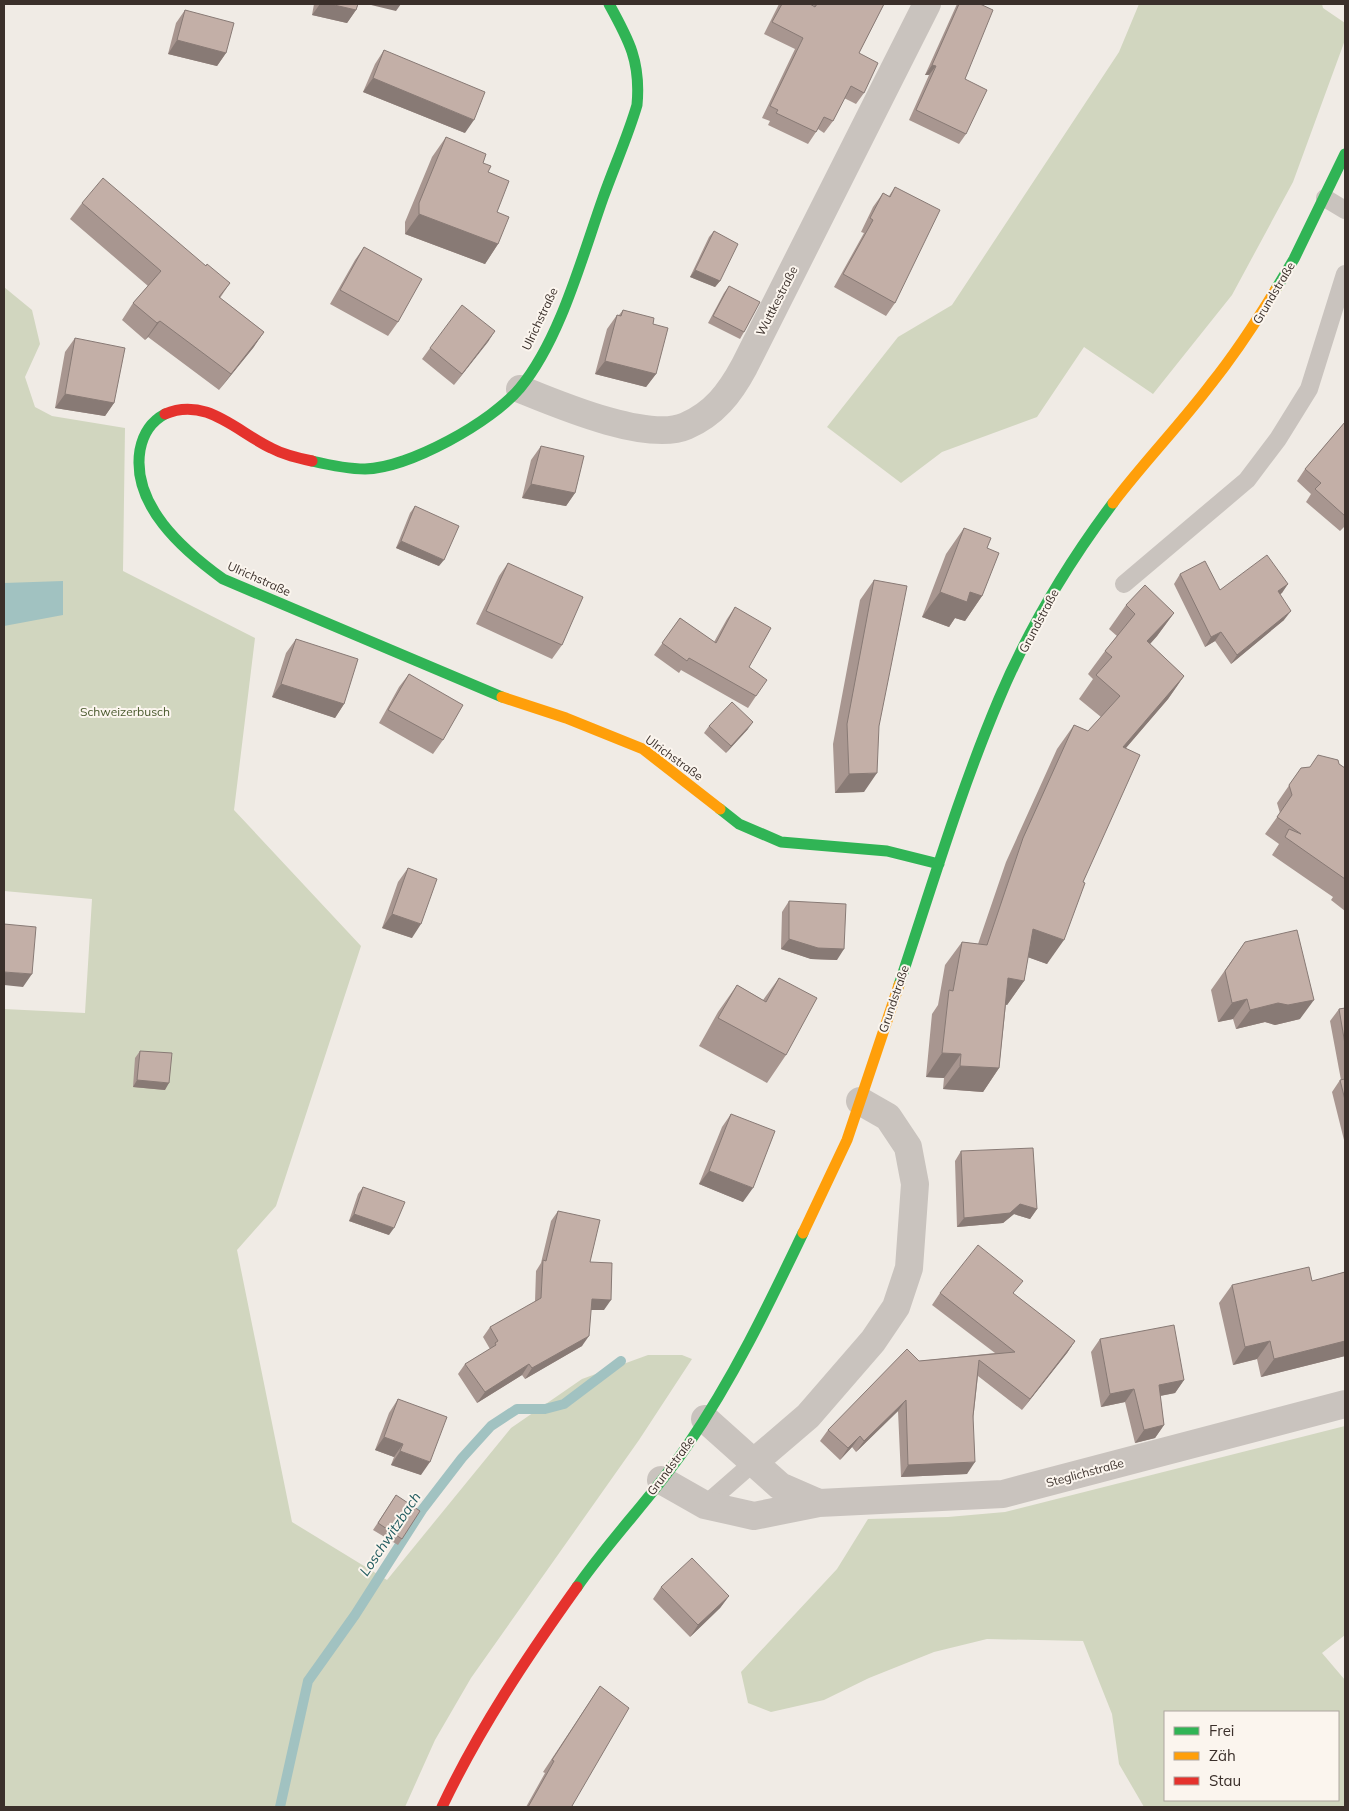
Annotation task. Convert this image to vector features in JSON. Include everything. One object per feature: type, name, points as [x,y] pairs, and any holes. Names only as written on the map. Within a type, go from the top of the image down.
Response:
[{"type":"main road","name":"Ulrichstraße","points":[[608,4],[631,45],[638,102],[572,283],[550,337],[520,389],[485,419],[448,441],[407,460],[366,469],[284,454],[207,410],[174,410],[155,420],[144,435],[137,456],[146,495],[161,523],[177,542],[197,562],[223,579],[487,692],[566,718],[643,749],[739,824],[781,842],[887,851],[939,864]]},
{"type":"main road","name":"Grundstraße","points":[[442,1807],[466,1759],[535,1646],[585,1575],[662,1480],[706,1419],[760,1323],[811,1220],[847,1140],[939,864],[999,698],[1042,614],[1093,530],[1134,475],[1211,385],[1255,324],[1294,259],[1345,154]]},
{"type":"street","name":"Wuttkestraße","points":[[520,389],[566,408],[656,431],[685,427],[717,405],[731,391],[744,367],[926,4]]},
{"type":"street","points":[[752,1463],[808,1416],[873,1341],[896,1307],[909,1268],[915,1184],[908,1147],[888,1117],[860,1101]]},
{"type":"street","name":"Steglichstraße","points":[[662,1480],[705,1505],[754,1516],[819,1503],[1003,1494],[1345,1404]]},
{"type":"street","name":"Steglichstraße","points":[[706,1419],[752,1463],[780,1486],[819,1503]]},
{"type":"lane","points":[[1325,198],[1345,210]]},
{"type":"lane","points":[[1124,584],[1247,480],[1278,439],[1309,389],[1345,274]]},
{"type":"lane","points":[[705,1505],[752,1463]]},
{"type":"green space","points":[[1139,4],[1322,4],[1323,8],[1345,23],[1345,40],[1293,182],[1232,295],[1153,394],[1084,347],[1037,417],[942,452],[901,483],[827,427],[898,337],[952,305],[1119,52]]},
{"type":"green space","name":"Schweizerbusch","points":[[4,287],[32,310],[40,344],[25,377],[35,407],[52,416],[125,428],[123,571],[255,638],[234,810],[361,946],[276,1206],[237,1250],[292,1522],[387,1580],[511,1428],[582,1379],[648,1355],[682,1355],[692,1359],[639,1440],[471,1678],[435,1740],[405,1807],[4,1807],[4,1009],[85,1013],[92,899],[4,891]]},
{"type":"green space","points":[[1345,1426],[1345,1635],[1322,1653],[1345,1680],[1345,1807],[1144,1807],[1119,1764],[1112,1714],[1083,1641],[987,1639],[934,1652],[869,1678],[824,1700],[771,1712],[748,1703],[741,1672],[837,1569],[868,1519],[948,1517],[1005,1512]]},
{"type":"water","points":[[63,581],[63,615],[4,626],[4,583]]},
{"type":"building","points":[[330,4],[358,4],[356,10]]},
{"type":"building","points":[[782,4],[810,4],[815,7],[817,4],[884,4],[859,53],[878,63],[864,93],[851,86],[833,121],[824,117],[816,132],[776,113],[778,110],[770,106],[803,38],[772,22]]},
{"type":"building","points":[[959,4],[980,4],[993,10],[965,79],[987,90],[966,134],[916,110],[936,66],[932,65]]},
{"type":"building","points":[[185,10],[234,23],[226,53],[177,40]]},
{"type":"building","points":[[384,50],[485,92],[474,120],[373,78]]},
{"type":"building","points":[[446,137],[486,154],[483,163],[491,166],[488,172],[509,181],[497,212],[509,217],[498,244],[419,214],[419,203]]},
{"type":"building","points":[[103,178],[206,266],[207,264],[230,283],[219,297],[264,332],[231,374],[160,321],[157,323],[133,303],[161,271],[82,203]]},
{"type":"building","points":[[895,187],[940,210],[895,303],[843,274],[873,220],[870,218],[883,193],[890,197]]},
{"type":"building","points":[[714,231],[738,244],[720,281],[695,270]]},
{"type":"building","points":[[364,247],[422,279],[398,322],[340,290]]},
{"type":"building","points":[[729,286],[760,302],[744,332],[713,316]]},
{"type":"building","points":[[462,305],[495,331],[462,374],[430,348]]},
{"type":"building","points":[[623,310],[654,318],[653,324],[668,328],[656,374],[605,361],[617,315],[621,316]]},
{"type":"building","points":[[75,338],[125,348],[114,403],[65,394]]},
{"type":"building","points":[[1345,422],[1345,516],[1315,489],[1321,483],[1305,469]]},
{"type":"building","points":[[541,446],[584,456],[575,493],[531,484]]},
{"type":"building","points":[[415,506],[459,526],[444,560],[401,541]]},
{"type":"building","points":[[964,528],[991,538],[987,548],[999,553],[982,596],[970,592],[967,602],[940,592]]},
{"type":"building","points":[[1267,555],[1288,584],[1278,591],[1291,611],[1237,655],[1221,632],[1211,637],[1180,574],[1205,561],[1220,590]]},
{"type":"building","points":[[508,563],[583,597],[562,645],[486,611]]},
{"type":"building","points":[[874,580],[907,586],[879,726],[877,773],[849,774],[847,724]]},
{"type":"building","points":[[1145,585],[1174,613],[1147,641],[1184,676],[1123,747],[1140,755],[1083,882],[1085,883],[1064,940],[1033,929],[1024,981],[1008,978],[999,1068],[960,1066],[961,1054],[942,1053],[949,990],[953,991],[962,942],[987,945],[1023,838],[1074,725],[1088,731],[1120,696],[1096,675],[1112,657],[1105,651],[1135,614],[1126,605]]},
{"type":"building","points":[[735,607],[771,628],[749,667],[767,680],[756,696],[689,658],[687,661],[662,643],[680,618],[716,643]]},
{"type":"building","points":[[296,639],[358,659],[344,704],[281,684]]},
{"type":"building","points":[[409,674],[463,705],[443,740],[388,710]]},
{"type":"building","points":[[732,702],[753,722],[731,746],[709,726]]},
{"type":"building","points":[[1318,755],[1338,760],[1339,764],[1345,768],[1345,879],[1285,837],[1289,829],[1301,834],[1277,817],[1292,795],[1289,785],[1301,768],[1310,767]]},
{"type":"building","points":[[408,868],[437,879],[421,924],[392,914]]},
{"type":"building","points":[[789,901],[846,904],[844,949],[818,948],[789,939]]},
{"type":"building","points":[[4,924],[36,927],[32,974],[4,972]]},
{"type":"building","points":[[1297,930],[1314,1000],[1288,1005],[1278,1003],[1250,1010],[1247,999],[1232,1003],[1225,971],[1245,942]]},
{"type":"building","points":[[779,978],[817,998],[786,1055],[718,1018],[737,985],[766,1002]]},
{"type":"building","points":[[1345,1008],[1345,1044],[1339,1009]]},
{"type":"building","points":[[140,1051],[172,1053],[169,1083],[137,1080]]},
{"type":"building","points":[[1345,1079],[1345,1100],[1340,1080]]},
{"type":"building","points":[[731,1114],[775,1131],[753,1188],[709,1171]]},
{"type":"building","points":[[1033,1148],[1037,1209],[1020,1204],[1010,1213],[964,1218],[961,1151]]},
{"type":"building","points":[[363,1187],[405,1202],[394,1228],[354,1214]]},
{"type":"building","points":[[558,1211],[600,1220],[590,1262],[612,1263],[611,1300],[592,1299],[589,1336],[532,1368],[529,1364],[485,1392],[465,1364],[496,1345],[495,1343],[498,1341],[490,1327],[541,1298],[543,1260],[546,1261]]},
{"type":"building","points":[[978,1245],[1023,1281],[1013,1293],[1075,1341],[1030,1399],[979,1360],[973,1416],[975,1462],[908,1465],[906,1400],[864,1441],[860,1436],[848,1448],[828,1430],[907,1349],[919,1361],[1015,1352],[940,1293]]},
{"type":"building","points":[[1309,1267],[1312,1281],[1345,1272],[1345,1341],[1274,1359],[1270,1341],[1245,1347],[1232,1285]]},
{"type":"building","points":[[1174,1325],[1184,1380],[1159,1385],[1164,1425],[1144,1430],[1134,1389],[1110,1394],[1100,1339]]},
{"type":"building","points":[[398,1399],[447,1417],[430,1462],[400,1451],[403,1444],[384,1437]]},
{"type":"building","points":[[396,1495],[420,1511],[402,1539],[378,1523]]},
{"type":"building","points":[[692,1558],[729,1596],[698,1625],[661,1587]]},
{"type":"building","points":[[600,1686],[629,1708],[572,1806],[575,1807],[528,1807],[554,1761],[552,1760]]},
{"type":"waterway","name":"Loschwitzbach","points":[[280,1807],[308,1681],[355,1615],[422,1510],[462,1458],[491,1426],[517,1409],[545,1409],[564,1404],[621,1361]]},
{"type":"traffic: fast","points":[[312,461],[345,468],[365,469],[383,467],[426,452],[490,415],[520,388],[534,368],[547,346],[569,297],[637,105],[637,76],[632,52],[628,40],[609,4]]},
{"type":"traffic: fast","points":[[1276,289],[1294,259],[1345,154]]},
{"type":"traffic: fast","points":[[165,414],[155,421],[145,434],[140,450],[139,470],[144,489],[152,507],[163,524],[192,554],[223,579],[502,697]]},
{"type":"traffic: fast","points":[[899,985],[959,805],[1010,673],[1036,622],[1065,573],[1113,503]]},
{"type":"traffic: fast","points":[[720,809],[739,824],[781,842],[887,851],[939,864]]},
{"type":"traffic: fast","points":[[577,1587],[674,1464],[704,1421],[749,1342],[803,1233]]},
{"type":"traffic: slow","points":[[1113,503],[1220,373],[1276,289]]},
{"type":"traffic: slow","points":[[502,697],[566,718],[643,749],[720,809]]},
{"type":"traffic: slow","points":[[803,1233],[847,1140],[899,985]]},
{"type":"traffic: jam","points":[[165,414],[194,409],[208,413],[221,418],[276,450],[312,461]]},
{"type":"traffic: jam","points":[[442,1807],[456,1778],[505,1694],[577,1587]]}]
